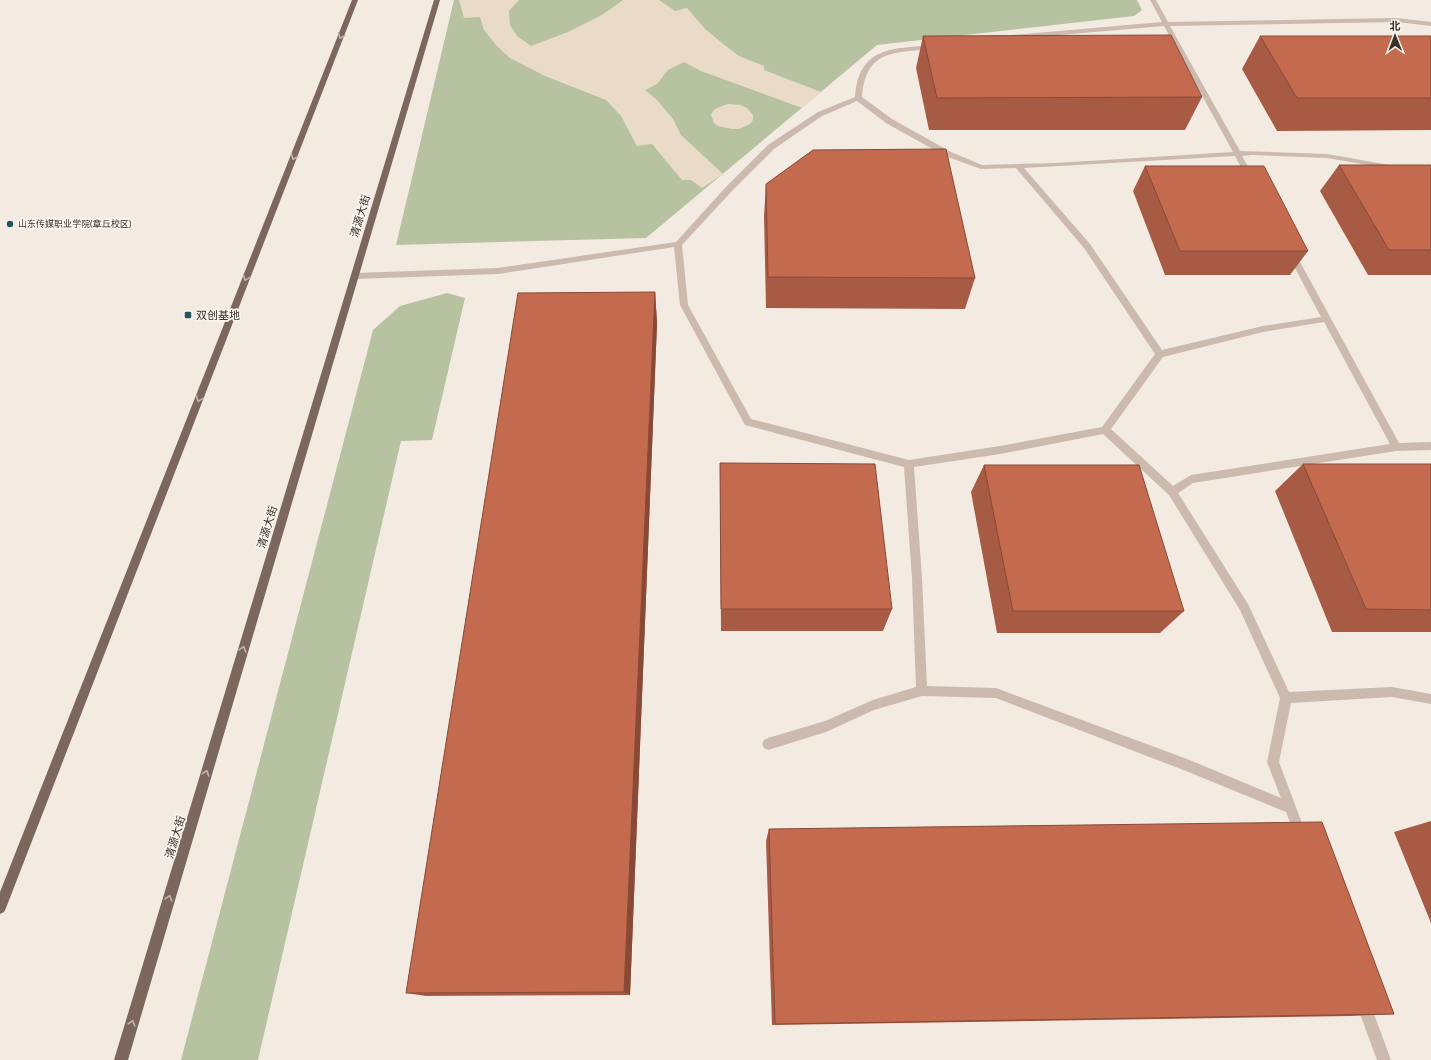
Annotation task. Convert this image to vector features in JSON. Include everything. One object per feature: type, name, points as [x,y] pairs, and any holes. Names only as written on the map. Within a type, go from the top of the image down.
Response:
[{"type":"main road","points":[[0,908],[356,0]]},
{"type":"main road","name":"清源大街","points":[[121,1060],[437,0]]},
{"type":"lane","points":[[1153,0],[1252,182]]},
{"type":"lane","points":[[1001,38],[1166,24],[1397,20],[1431,24]]},
{"type":"lane","points":[[858,98],[858,88],[863,70],[880,54],[940,46]]},
{"type":"lane","points":[[355,276],[498,271],[678,244],[728,190],[771,147],[820,114],[858,98]]},
{"type":"lane","points":[[858,98],[890,121],[948,154],[981,168],[1238,154],[1327,156],[1393,167],[1400,170]]},
{"type":"lane","points":[[1018,166],[1087,246],[1160,354]]},
{"type":"lane","points":[[1286,243],[1396,447]]},
{"type":"lane","points":[[678,244],[684,305],[748,422],[909,464],[1000,450],[1105,430],[1160,354],[1263,329],[1326,319]]},
{"type":"lane","points":[[1105,430],[1172,492],[1244,607],[1286,698],[1273,762],[1304,845]]},
{"type":"lane","points":[[1172,492],[1190,479],[1396,447],[1431,446]]},
{"type":"lane","points":[[909,464],[917,578],[922,691]]},
{"type":"lane","points":[[768,744],[826,726],[873,705],[922,691],[996,693],[1187,765],[1290,808]]},
{"type":"lane","points":[[1286,698],[1392,692],[1431,699]]},
{"type":"lane","points":[[1359,993],[1384,1060]]},
{"type":"green space","points":[[454,0],[1137,0],[1142,10],[1134,16],[877,45],[646,238],[396,245]]},
{"type":"green space","points":[[447,293],[465,298],[432,440],[401,441],[258,1060],[181,1060],[373,330],[400,306]]},
{"type":"shaded area","points":[[459,0],[519,0],[509,11],[510,25],[517,36],[531,46],[568,32],[602,15],[623,0],[659,0],[675,11],[687,8],[705,29],[739,56],[764,66],[764,70],[821,92],[802,108],[701,71],[684,62],[668,70],[657,84],[645,90],[657,100],[673,119],[681,135],[723,174],[702,188],[691,180],[682,180],[652,144],[637,146],[621,116],[606,100],[545,76],[510,58],[497,46],[484,30],[480,17],[464,18]]},
{"type":"shaded area","points":[[728,104],[741,105],[747,108],[753,115],[753,120],[750,124],[739,129],[732,129],[718,126],[714,123],[711,115],[713,111]]},
{"type":"building","points":[[1171,35],[1202,97],[937,98],[923,36]]},
{"type":"building","points":[[1260,36],[1431,36],[1431,98],[1297,98]]},
{"type":"building","points":[[946,149],[975,278],[768,277],[766,184],[813,150]]},
{"type":"building","points":[[1339,165],[1431,165],[1431,250],[1389,250]]},
{"type":"building","points":[[1145,166],[1264,166],[1308,251],[1180,251]]},
{"type":"building","points":[[655,292],[624,992],[406,993],[518,293]]},
{"type":"building","points":[[720,463],[875,464],[892,609],[721,609]]},
{"type":"building","points":[[1303,464],[1431,464],[1431,610],[1366,609]]},
{"type":"building","points":[[984,465],[1139,465],[1184,611],[1013,611]]},
{"type":"building","points":[[1322,822],[1394,1014],[775,1024],[769,829]]},
{"type":"place","name":"山东传媒职业学院(章丘校区)","points":[[10,224]]},
{"type":"place","name":"双创基地","points":[[188,315]]}]
